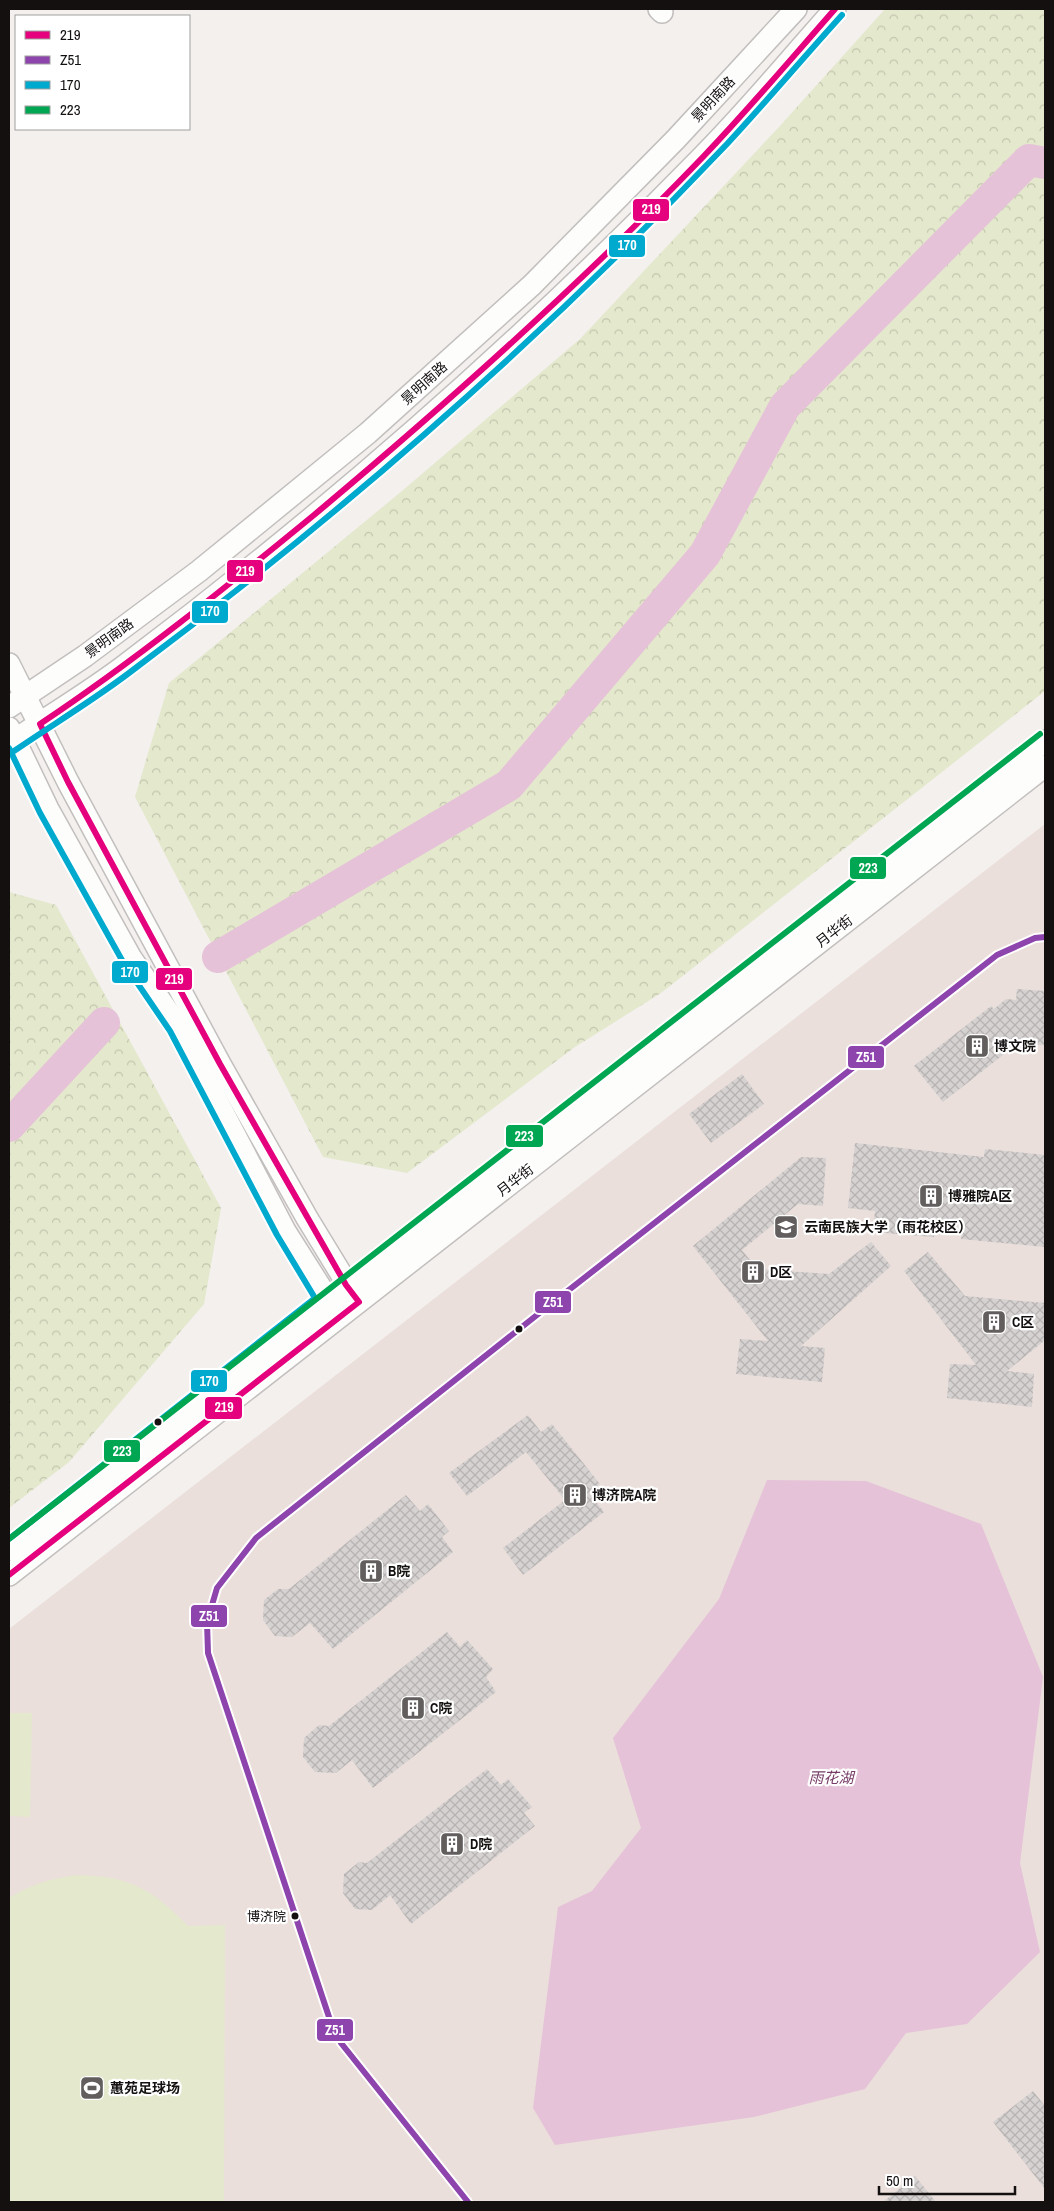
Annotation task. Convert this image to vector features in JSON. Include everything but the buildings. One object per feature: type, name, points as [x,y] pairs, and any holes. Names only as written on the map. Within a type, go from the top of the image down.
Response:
[{"type":"street","name":"景明南路","points":[[17,702],[199,572],[368,433],[532,285],[676,139],[796,9]]},
{"type":"street","name":"景明南路","points":[[11,737],[40,724],[122,668],[216,596],[382,458],[530,326],[703,157],[835,9]]},
{"type":"street","points":[[9,664],[17,702],[40,724],[68,782],[220,1064],[353,1293]]},
{"type":"street","points":[[11,737],[48,809],[131,958],[178,1026],[285,1231],[334,1308]]},
{"type":"street","name":"月华街","points":[[9,1575],[334,1308],[1045,741]]},
{"type":"street","name":"月华街","points":[[353,1293],[1045,766]]},
{"type":"street","name":"月华街","points":[[9,1550],[334,1308]]},
{"type":"shaded area","name":"云南民族大学（雨花校区）","points":[[1045,824],[1045,2202],[9,2202],[9,1629]]},
{"type":"green space","points":[[885,9],[1045,9],[1045,691],[661,993],[575,1047],[407,1173],[323,1157],[135,797],[169,683],[402,491],[580,339],[779,127]]},
{"type":"green space","points":[[9,892],[56,905],[221,1208],[204,1304],[69,1462],[9,1508]]},
{"type":"green space","points":[[9,1713],[32,1713],[30,1817],[9,1816]]},
{"type":"green space","points":[[76,1875],[110,1878],[138,1887],[163,1902],[188,1926],[225,1925],[224,2202],[9,2202],[9,1898],[41,1883]]},
{"type":"water","name":"雨花湖","points":[[767,1480],[866,1481],[981,1524],[1043,1677],[1020,1863],[1040,1952],[967,2024],[906,2033],[865,2089],[754,2117],[555,2145],[533,2108],[558,1907],[592,1891],[641,1828],[613,1738],[719,1599]]},
{"type":"waterway","points":[[218,957],[509,785],[705,554],[785,406],[1029,160],[1045,163]]},
{"type":"waterway","points":[[9,1126],[104,1023]]},
{"type":"transit line","name":"219","points":[[9,1575],[359,1302],[346,1285],[220,1064],[68,782],[40,724],[111,675],[214,596],[314,515],[513,342],[609,251],[702,158],[835,9]]},
{"type":"transit line","name":"170","points":[[14,751],[115,683],[208,613],[364,487],[439,421],[514,354],[658,216],[727,144],[842,15]]},
{"type":"transit line","name":"223","points":[[9,1539],[1040,734]]},
{"type":"transit line","name":"170","points":[[9,748],[40,813],[123,962],[170,1031],[277,1235],[315,1298],[9,1539]]},
{"type":"transit line","name":"Z51","points":[[468,2202],[341,2043],[329,2017],[208,1653],[207,1622],[217,1588],[256,1538],[542,1311],[997,955],[1035,938],[1045,937]]},
{"type":"place","name":"博文院","points":[[977,1046]]},
{"type":"place","name":"博雅院A区","points":[[931,1196]]},
{"type":"place","name":"云南民族大学（雨花校区）","points":[[786,1227]]},
{"type":"place","name":"D区","points":[[753,1272]]},
{"type":"place","name":"C区","points":[[994,1322]]},
{"type":"place","name":"博济院A院","points":[[575,1495]]},
{"type":"place","name":"B院","points":[[371,1571]]},
{"type":"place","name":"C院","points":[[413,1708]]},
{"type":"place","name":"D院","points":[[452,1844]]},
{"type":"place","name":"博济院","points":[[295,1916]]},
{"type":"place","name":"蕙苑足球场","points":[[92,2088]]}]
